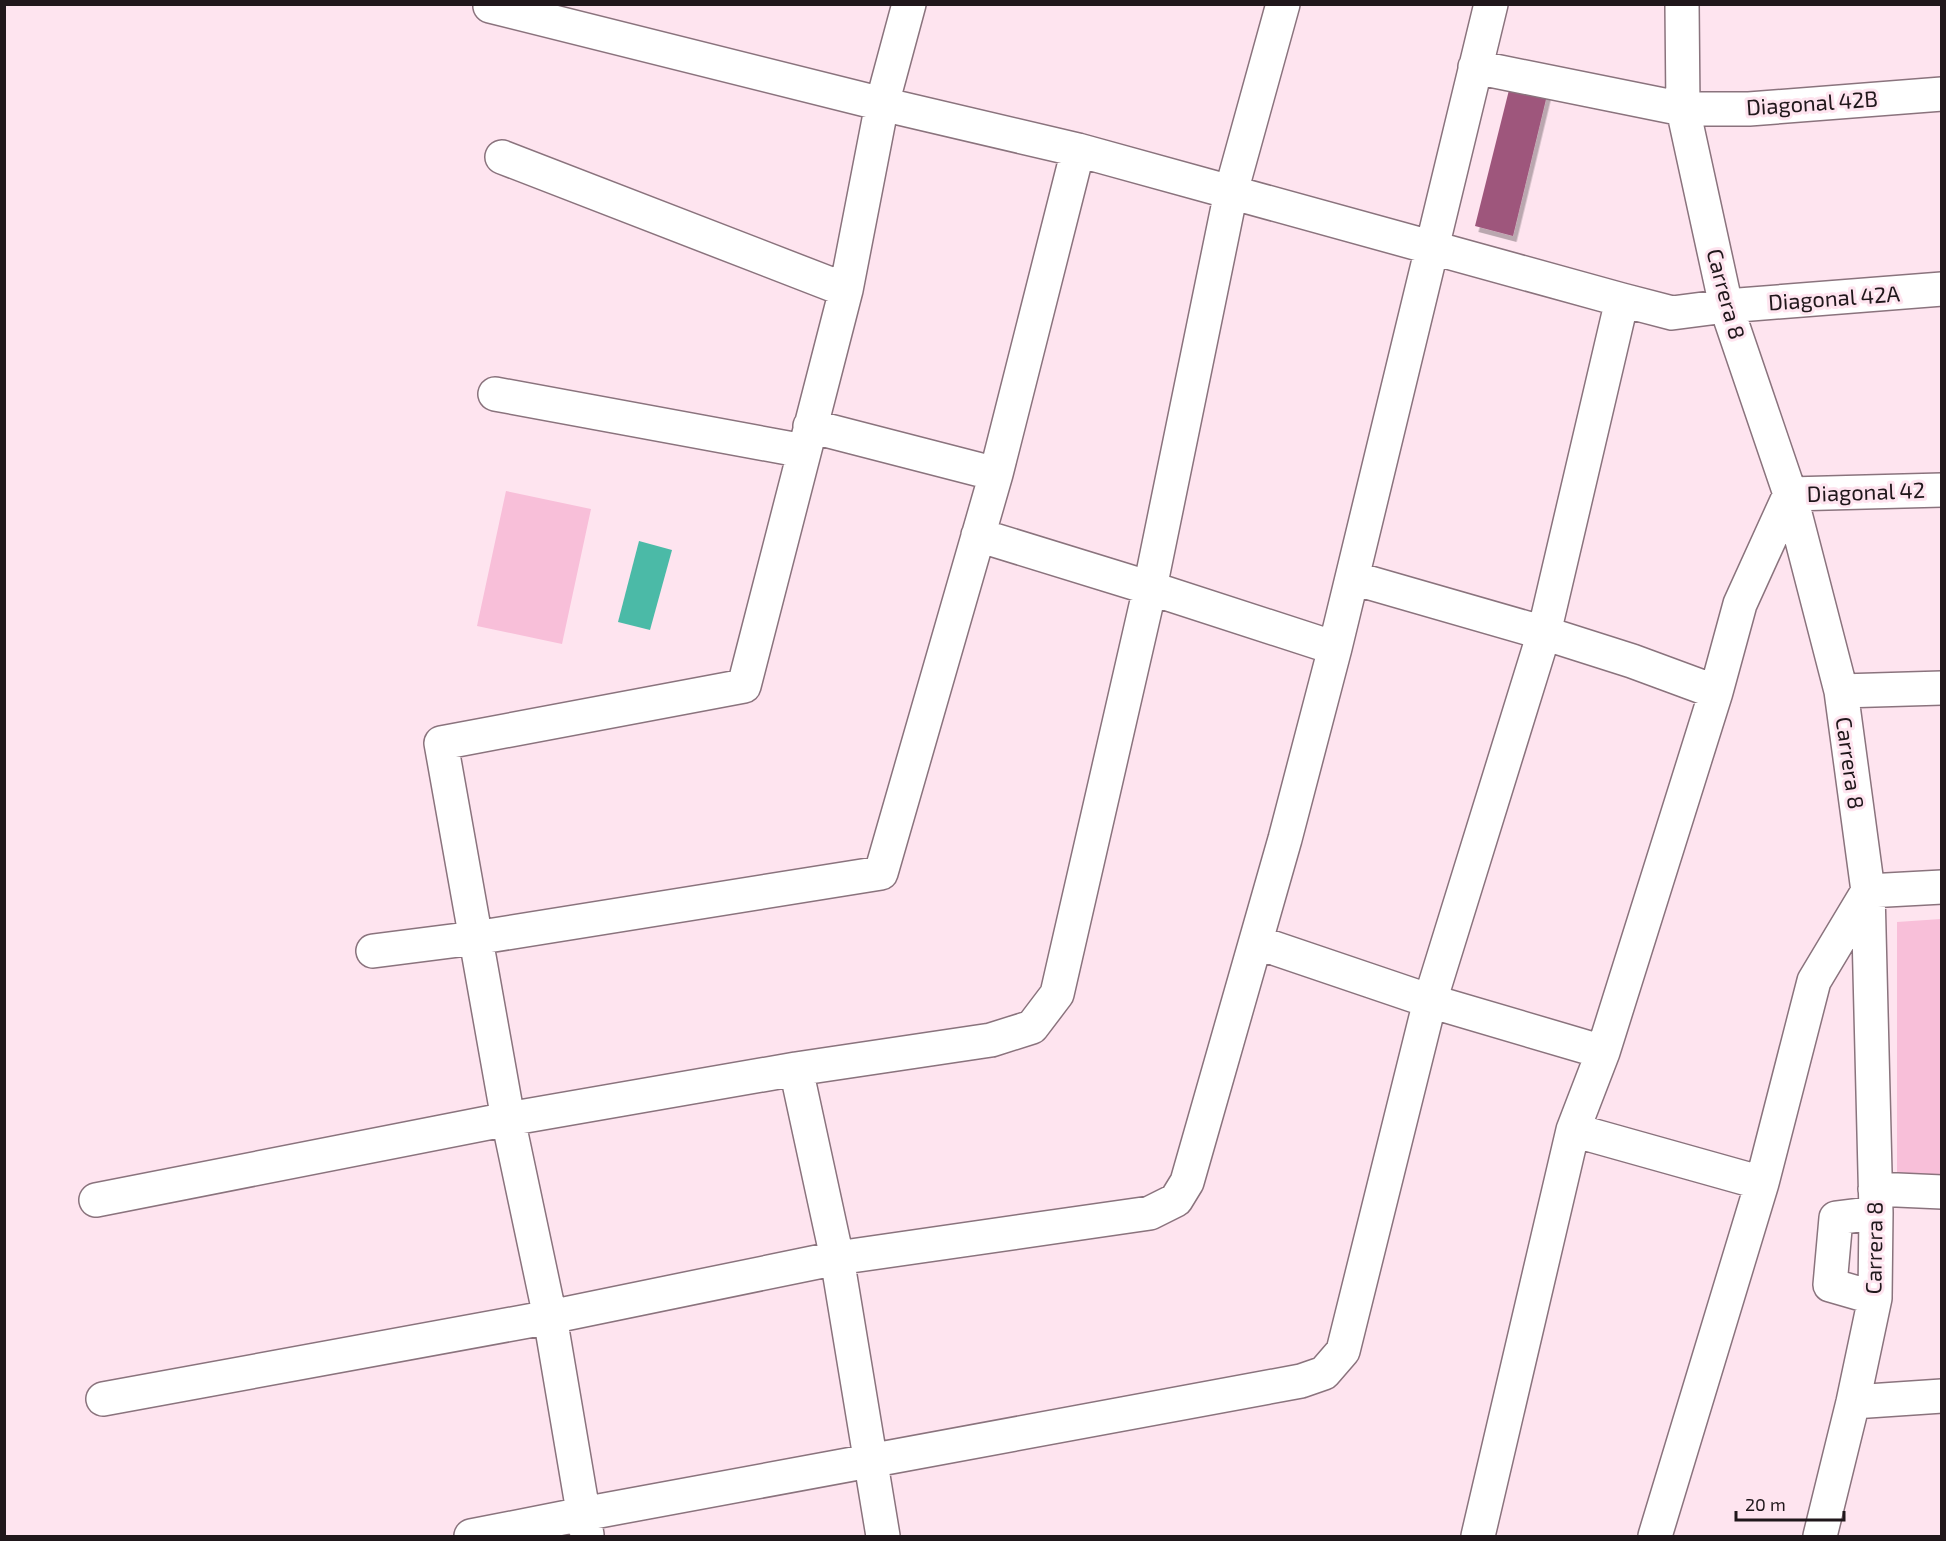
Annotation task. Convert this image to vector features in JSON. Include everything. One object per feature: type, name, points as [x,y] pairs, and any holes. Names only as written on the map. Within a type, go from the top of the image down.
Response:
[{"type":"street","points":[[585,1525],[550,1317],[508,1119],[441,742],[744,686],[846,291],[882,104],[909,4]]},
{"type":"street","points":[[96,1200],[508,1119],[796,1069],[991,1040],[1032,1027],[1057,994],[1150,588],[1231,192],[1283,4]]},
{"type":"street","points":[[103,1399],[550,1317],[837,1258],[1149,1213],[1176,1200],[1187,1182],[1256,942],[1335,648],[1491,4]]},
{"type":"street","name":"Carrera 8","points":[[1682,4],[1683,109],[1726,306],[1790,494],[1841,691],[1868,891],[1875,1298],[1824,1533]]},
{"type":"street","name":"Diagonal 42A","points":[[490,6],[882,104],[1078,150],[1672,313],[1726,306],[1941,289]]},
{"type":"street","name":"Diagonal 42B","points":[[1474,68],[1683,109],[1749,109],[1941,94]]},
{"type":"street","points":[[373,951],[475,938],[881,873],[996,474],[1078,150]]},
{"type":"street","points":[[502,157],[846,291]]},
{"type":"street","points":[[471,1536],[585,1525],[870,1460],[1300,1381],[1324,1373],[1343,1351],[1430,1001],[1544,633],[1622,300]]},
{"type":"street","points":[[495,394],[807,439],[996,474]]},
{"type":"street","name":"Diagonal 42","points":[[1790,494],[1941,490]]},
{"type":"street","points":[[1478,1536],[1572,1130],[1603,1053],[1716,692],[1740,604],[1790,494]]},
{"type":"street","points":[[978,535],[1335,648]]},
{"type":"street","points":[[1353,578],[1544,633],[1716,692]]},
{"type":"street","points":[[1841,691],[1941,688]]},
{"type":"street","points":[[1655,1536],[1762,1182],[1814,981],[1868,891],[1941,887]]},
{"type":"street","points":[[1256,942],[1430,1001],[1603,1053]]},
{"type":"street","points":[[796,1069],[837,1258],[883,1536]]},
{"type":"street","points":[[1572,1130],[1762,1182]]},
{"type":"street","points":[[1875,1298],[1830,1286],[1836,1218],[1875,1201],[1941,1192]]},
{"type":"street","points":[[1852,1402],[1941,1396]]},
{"type":"shaded area","points":[[506,491],[591,509],[562,644],[477,626]]},
{"type":"shaded area","points":[[639,541],[672,550],[650,630],[618,622]]},
{"type":"shaded area","points":[[1941,919],[1941,1179],[1897,1179],[1897,922]]},
{"type":"building","points":[[1511,82],[1548,91],[1513,236],[1475,226]]}]
